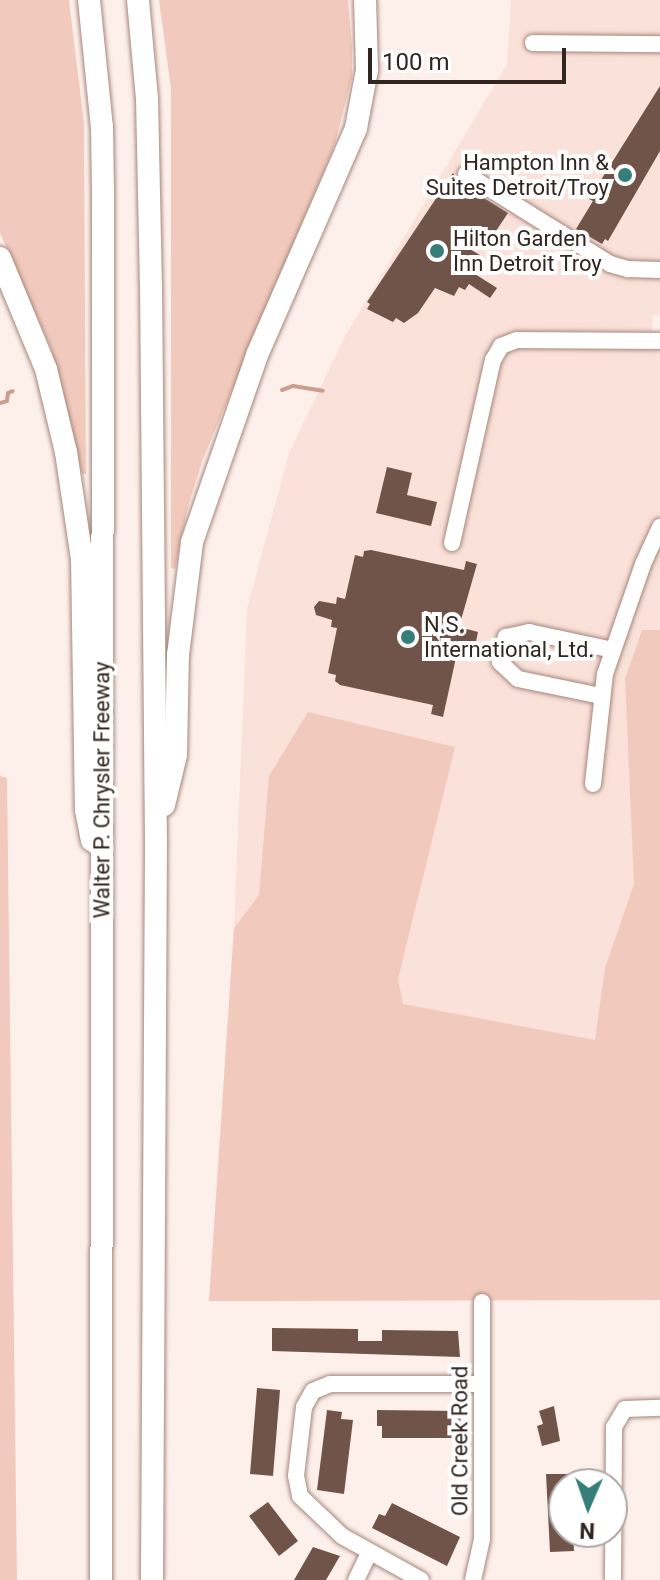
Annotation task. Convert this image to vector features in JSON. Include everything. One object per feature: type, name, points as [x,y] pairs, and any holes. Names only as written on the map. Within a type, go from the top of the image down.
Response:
[{"type":"highway","name":"Walter P. Chrysler Freeway","points":[[89,0],[102,127],[103,192],[101,1580]]},
{"type":"highway","points":[[138,0],[147,98],[151,284],[156,842],[152,1580]]},
{"type":"highway","points":[[156,842],[176,755],[178,655],[192,542],[257,355],[356,128],[367,70],[365,0]]},
{"type":"highway","points":[[0,258],[46,369],[66,452],[82,559],[86,810],[102,893]]},
{"type":"street","points":[[533,43],[660,44]]},
{"type":"street","points":[[466,174],[610,264],[628,269],[660,270]]},
{"type":"street","points":[[452,543],[493,360],[501,346],[517,340],[660,341]]},
{"type":"street","points":[[593,784],[601,696],[613,650],[660,524]]},
{"type":"street","points":[[601,696],[518,679],[500,662],[506,637],[529,632],[613,650]]},
{"type":"street","name":"Old Creek Road","points":[[473,1580],[482,1539],[482,1302]]},
{"type":"street","points":[[421,1580],[342,1536],[300,1496],[297,1465],[307,1399],[313,1391],[330,1384],[482,1384]]},
{"type":"street","points":[[613,1580],[613,1434],[618,1417],[625,1409],[660,1408]]},
{"type":"street","points":[[356,1580],[369,1553]]},
{"type":"shaded area","points":[[0,0],[69,0],[84,123],[86,474],[82,474],[51,348],[0,233]]},
{"type":"shaded area","points":[[159,0],[348,0],[352,48],[352,77],[334,147],[203,459],[189,503],[175,569],[171,568],[171,89]]},
{"type":"shaded area","points":[[511,0],[660,0],[660,315],[653,315],[652,331],[514,332],[495,342],[520,348],[660,350],[660,1300],[209,1301],[234,928],[247,609],[289,453],[344,338],[507,64]]},
{"type":"shaded area","points":[[642,630],[660,630],[660,1300],[209,1301],[234,928],[259,895],[269,776],[308,712],[455,747],[398,979],[403,1004],[595,1040],[605,968],[634,884],[625,679]]},
{"type":"shaded area","points":[[0,776],[7,778],[17,1580],[0,1580]]},
{"type":"building","name":"Hampton Inn & Suites Detroit/Troy","points":[[660,86],[660,151],[608,241],[605,239],[602,244],[576,229],[593,201],[589,199]]},
{"type":"building","name":"Hilton Garden Inn Detroit Troy","points":[[453,173],[460,183],[508,213],[494,234],[489,230],[468,248],[480,255],[474,265],[479,268],[475,274],[497,288],[490,298],[469,284],[465,290],[459,287],[454,296],[435,288],[418,313],[404,323],[396,318],[393,322],[367,309],[370,304],[367,302]]},
{"type":"building","points":[[387,467],[412,473],[407,495],[437,502],[431,526],[376,513]]},
{"type":"building","name":"N.S. International, Ltd.","points":[[364,551],[464,570],[466,561],[477,564],[459,627],[478,632],[473,656],[457,653],[443,717],[431,714],[433,705],[340,685],[335,681],[336,675],[328,673],[337,628],[331,627],[332,620],[316,615],[314,607],[319,601],[336,604],[337,597],[345,599],[355,555],[363,557]]},
{"type":"building","points":[[272,1328],[358,1329],[358,1341],[382,1341],[382,1330],[458,1331],[460,1357],[272,1351]]},
{"type":"building","points":[[257,1388],[280,1390],[273,1476],[250,1474]]},
{"type":"building","points":[[554,1406],[560,1441],[542,1446],[537,1426],[543,1424],[539,1411]]},
{"type":"building","points":[[327,1410],[342,1412],[341,1419],[353,1420],[344,1494],[317,1490]]},
{"type":"building","points":[[377,1410],[461,1411],[460,1428],[455,1428],[455,1438],[382,1438],[382,1426],[377,1426]]},
{"type":"building","points":[[268,1502],[298,1541],[279,1556],[249,1516]]},
{"type":"building","points":[[392,1503],[460,1537],[447,1566],[372,1528],[379,1514],[385,1516]]},
{"type":"building","points":[[313,1547],[340,1556],[326,1580],[294,1580]]},
{"type":"building","points":[[550,1548],[574,1548],[574,1551],[550,1552]]},
{"type":"waterway","points":[[282,390],[293,386],[323,391]]},
{"type":"waterway","points":[[0,403],[7,401],[8,393],[13,391]]},
{"type":"place","name":"Hampton Inn & Suites Detroit/Troy","points":[[625,175]]},
{"type":"place","name":"Hilton Garden Inn Detroit Troy","points":[[437,251]]},
{"type":"place","name":"N.S. International, Ltd.","points":[[408,637]]}]
